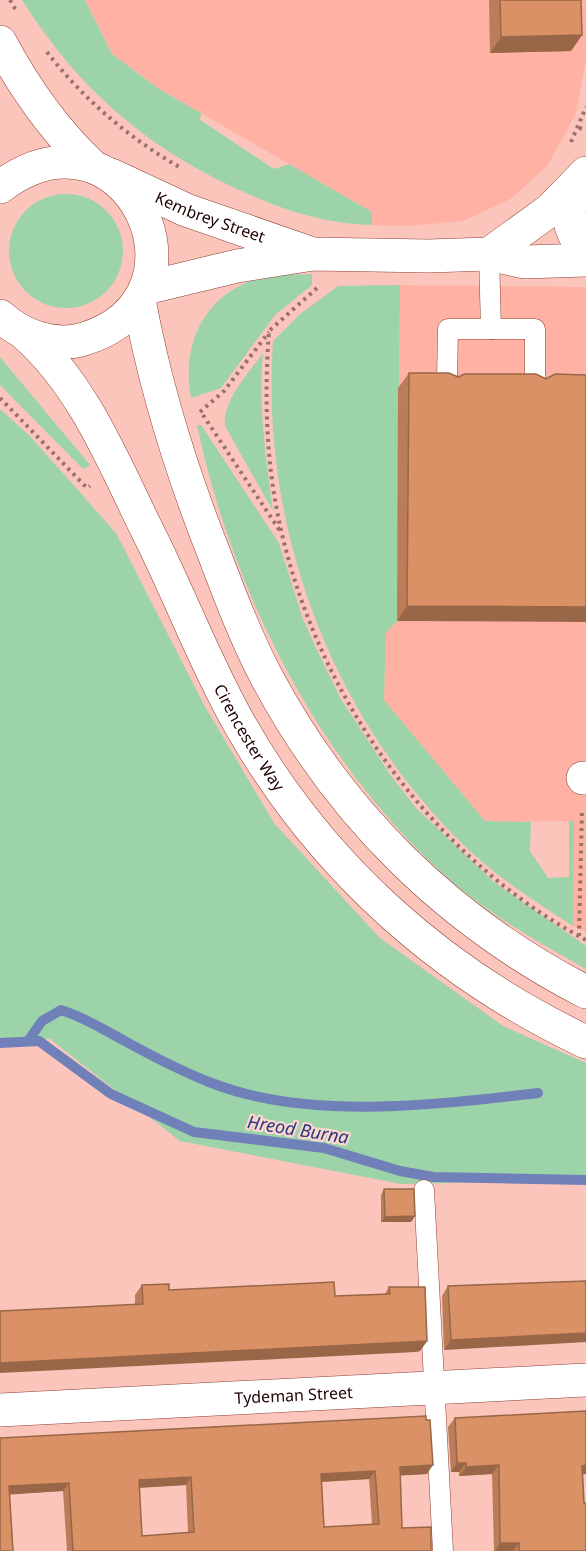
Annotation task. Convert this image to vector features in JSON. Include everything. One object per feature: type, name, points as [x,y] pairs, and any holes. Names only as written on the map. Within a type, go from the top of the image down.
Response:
[{"type":"main road","points":[[9,323],[50,341],[76,341],[108,329],[123,320],[142,294],[153,262],[152,235],[143,210],[130,190],[102,171],[61,136],[14,69],[11,32]]},
{"type":"main road","points":[[0,188],[19,173],[42,164],[68,162],[102,171]]},
{"type":"main road","points":[[580,170],[569,201],[568,218],[574,234],[586,249]]},
{"type":"main road","points":[[489,254],[531,225],[580,170]]},
{"type":"main road","name":"Kembrey Street","points":[[102,171],[186,210],[313,254]]},
{"type":"main road","name":"Kembrey Street","points":[[142,294],[237,266],[313,254],[429,256],[489,254],[524,262],[586,260]]},
{"type":"main road","points":[[142,294],[146,340],[163,403],[200,516],[254,650],[294,725],[326,774],[362,820],[425,883],[518,954],[586,992]]},
{"type":"main road","name":"Cirencester Way","points":[[9,323],[53,360],[81,400],[160,554],[239,722],[291,804],[353,878],[419,939],[490,991],[586,1042]]},
{"type":"main road","name":"Tydeman Street","points":[[0,1410],[586,1380]]},
{"type":"lane","points":[[489,254],[491,329]]},
{"type":"lane","points":[[447,380],[448,329],[535,329],[535,381]]},
{"type":"lane","points":[[423,1190],[443,1551]]},
{"type":"path","points":[[9,0],[11,32]]},
{"type":"path","points":[[43,48],[64,74],[117,124],[187,171]]},
{"type":"path","points":[[580,170],[579,128],[586,107]]},
{"type":"path","points":[[579,128],[586,129]]},
{"type":"path","points":[[192,414],[201,411],[224,391],[269,331],[321,285]]},
{"type":"path","points":[[269,331],[266,410],[281,532],[313,630],[342,691],[379,752],[432,818],[483,868],[527,902],[586,940]]},
{"type":"path","points":[[0,398],[87,488]]},
{"type":"path","points":[[201,411],[281,532]]},
{"type":"path","points":[[579,936],[585,778]]},
{"type":"shaded area","points":[[85,0],[586,0],[586,61],[576,113],[548,165],[512,198],[463,221],[409,226],[372,225],[372,212],[159,89],[112,54]]},
{"type":"shaded area","points":[[400,285],[586,287],[586,932],[573,926],[574,821],[485,822],[384,700],[386,633],[397,621]]},
{"type":"green space","points":[[22,0],[85,0],[112,54],[159,89],[201,113],[200,120],[274,169],[289,164],[372,212],[372,225],[319,218],[287,209],[237,189],[172,154],[115,111],[90,87],[43,31]]},
{"type":"green space","points":[[66,194],[88,199],[106,211],[118,229],[123,251],[118,273],[106,291],[88,303],[66,308],[44,303],[26,291],[14,273],[9,251],[14,229],[26,211],[44,199]]},
{"type":"green space","points":[[312,274],[312,285],[275,315],[221,388],[191,398],[189,360],[193,342],[200,325],[222,297],[256,279],[277,275]]},
{"type":"green space","points":[[400,285],[397,621],[386,633],[384,700],[485,821],[531,822],[530,851],[548,878],[569,877],[569,821],[574,821],[573,926],[533,900],[470,851],[421,799],[379,743],[344,682],[315,618],[293,551],[279,482],[272,412],[273,341],[299,315],[338,286]]},
{"type":"green space","points":[[263,353],[262,412],[273,511],[225,426],[225,417],[232,397]]},
{"type":"green space","points":[[0,357],[90,465],[83,469],[0,385]]},
{"type":"green space","points":[[0,409],[30,436],[116,533],[203,703],[274,823],[380,938],[503,1026],[586,1063],[586,1180],[401,1184],[180,1141],[50,1039],[0,1041]]},
{"type":"green space","points":[[197,425],[201,425],[279,543],[303,619],[316,648],[341,699],[389,773],[416,808],[494,882],[586,946],[586,969],[510,924],[456,885],[395,825],[354,776],[317,723],[256,608],[232,547],[212,486]]},
{"type":"building","points":[[500,0],[581,0],[582,35],[501,37]]},
{"type":"building","points":[[409,373],[449,373],[458,377],[465,374],[536,374],[546,379],[555,374],[586,375],[586,607],[407,606]]},
{"type":"building","points":[[384,1189],[414,1189],[415,1216],[385,1217]]},
{"type":"building","points":[[586,1281],[586,1333],[451,1340],[448,1286]]},
{"type":"building","points":[[334,1282],[335,1296],[390,1294],[389,1287],[425,1287],[427,1341],[0,1363],[0,1311],[143,1304],[142,1285],[169,1284],[169,1290]]},
{"type":"building","points":[[586,1411],[586,1465],[582,1466],[584,1503],[586,1503],[586,1551],[519,1551],[519,1543],[500,1543],[499,1465],[466,1467],[466,1463],[457,1463],[455,1418]]},
{"type":"building","points":[[426,1416],[426,1420],[430,1420],[433,1465],[400,1467],[402,1528],[431,1527],[431,1551],[73,1551],[69,1483],[9,1486],[13,1551],[0,1551],[0,1438]],"holes":[[[375,1471],[379,1524],[324,1527],[321,1474]],[[191,1477],[194,1532],[142,1536],[139,1480]]]},
{"type":"waterway","name":"Hreod Burna","points":[[28,1041],[42,1021],[61,1010],[209,1082],[247,1094],[287,1102],[372,1107],[457,1102],[538,1093]]},
{"type":"waterway","name":"Hreod Burna","points":[[0,1043],[39,1041],[111,1094],[194,1132],[324,1148],[400,1171],[433,1177],[586,1180]]}]
